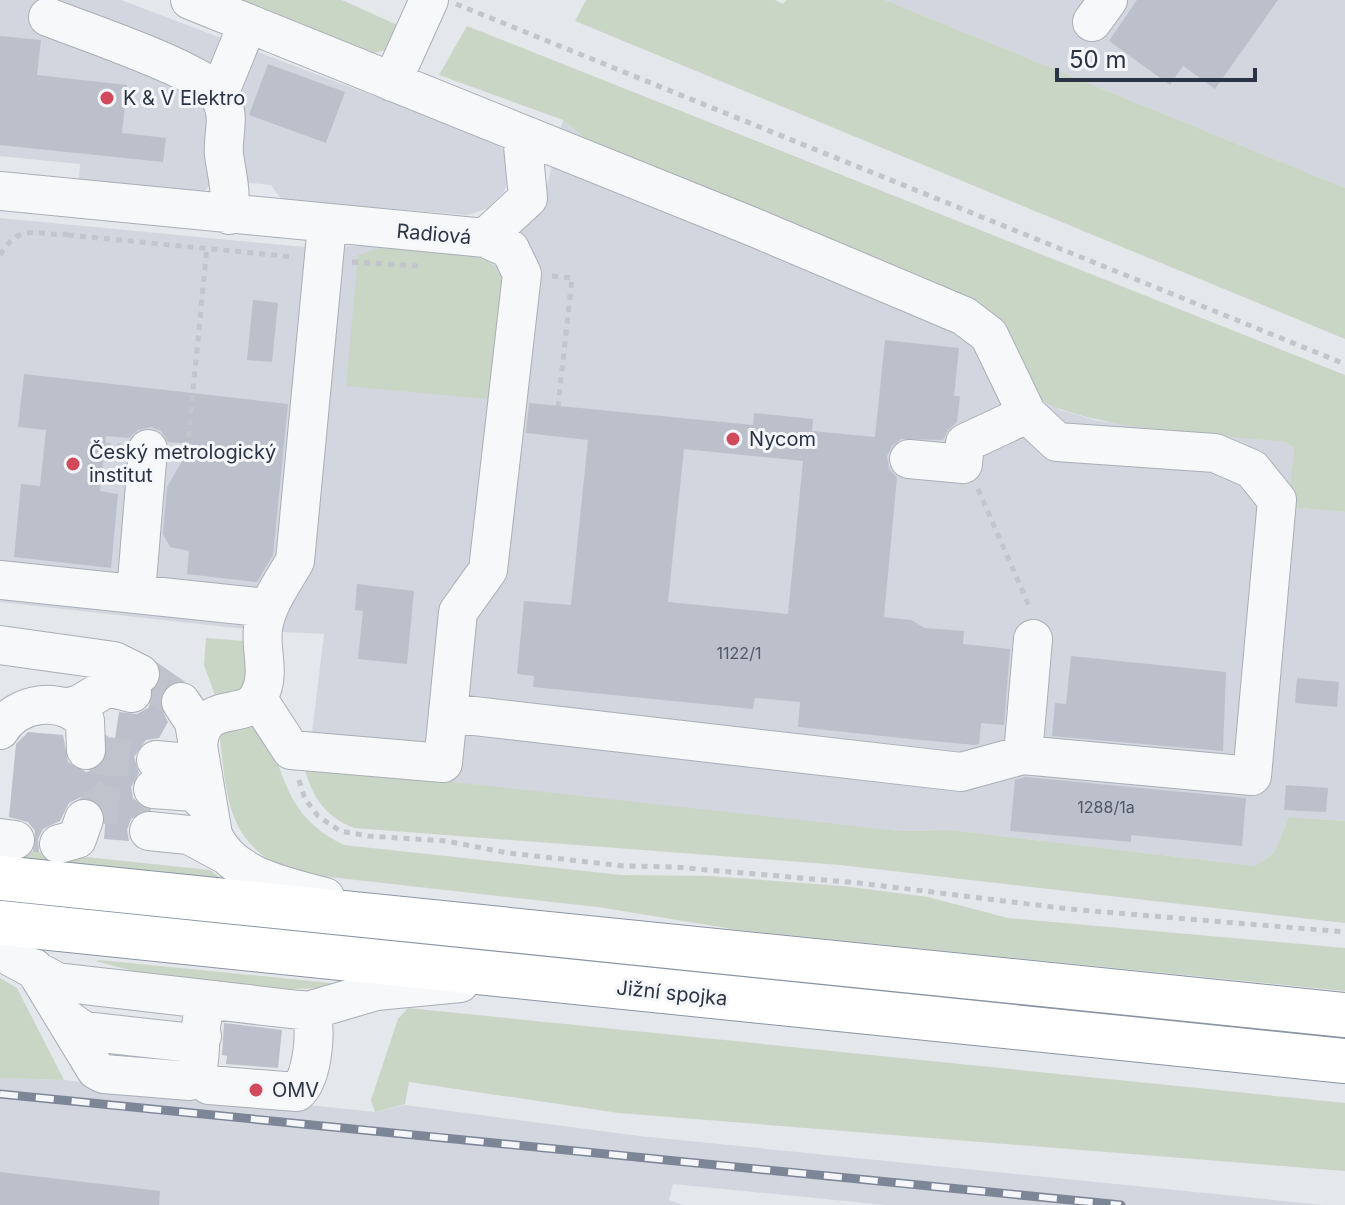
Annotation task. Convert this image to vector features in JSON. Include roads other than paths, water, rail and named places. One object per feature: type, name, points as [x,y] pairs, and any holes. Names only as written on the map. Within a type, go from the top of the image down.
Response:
[{"type":"highway","points":[[5,852],[405,920],[1345,1015]]},
{"type":"highway","name":"Jižní spojka","points":[[0,923],[1345,1061]]},
{"type":"street","points":[[190,0],[964,316],[989,335],[1027,414],[1057,442],[1215,453],[1252,469],[1277,500],[1252,776],[1023,755],[961,772],[448,713]]},
{"type":"street","points":[[392,82],[429,0]]},
{"type":"street","points":[[48,17],[188,73],[219,94],[227,119],[224,153],[232,181],[229,215]]},
{"type":"street","points":[[219,94],[248,23]]},
{"type":"street","name":"Radiová","points":[[0,191],[229,215],[326,243],[485,238],[528,198],[522,135]]},
{"type":"street","points":[[258,699],[291,750],[443,763],[458,612],[488,570],[522,274],[510,249],[485,238]]},
{"type":"street","points":[[160,765],[189,835],[208,793],[202,726],[209,719],[249,707],[258,699],[265,680],[263,631],[268,608],[295,561],[326,243]]},
{"type":"street","points":[[909,459],[963,464],[965,443],[1027,414]]},
{"type":"street","points":[[136,593],[148,449]]},
{"type":"street","points":[[0,580],[268,608]]},
{"type":"street","points":[[1023,755],[1033,639]]},
{"type":"street","points":[[0,645],[114,661],[90,711],[11,715],[0,730]]},
{"type":"street","points":[[160,765],[189,733],[208,793],[264,880],[405,920]]},
{"type":"street","points":[[160,765],[194,792],[208,793]]},
{"type":"street","points":[[0,951],[57,982],[302,1010],[318,1010],[390,989],[526,978]]},
{"type":"street","points":[[34,968],[100,1073],[185,1083],[197,1073],[204,1012],[215,1000]]},
{"type":"street","points":[[197,1073],[209,1085],[297,1092],[306,1080],[313,1031],[312,1018],[302,1010]]},
{"type":"street","points":[[67,1019],[84,1031],[192,1043],[202,1036]]},
{"type":"tunnel","points":[[143,676],[181,702]]},
{"type":"tunnel","points":[[94,750],[102,756],[156,760]]},
{"type":"tunnel","points":[[86,793],[96,804],[151,808]]},
{"type":"railway","points":[[0,1094],[1121,1205]]},
{"type":"place","name":"K & V Elektro","points":[[107,98]]},
{"type":"place","name":"Nycom","points":[[733,439]]},
{"type":"place","name":"Český metrologický institut","points":[[73,464]]},
{"type":"place","name":"OMV","points":[[256,1090]]}]
